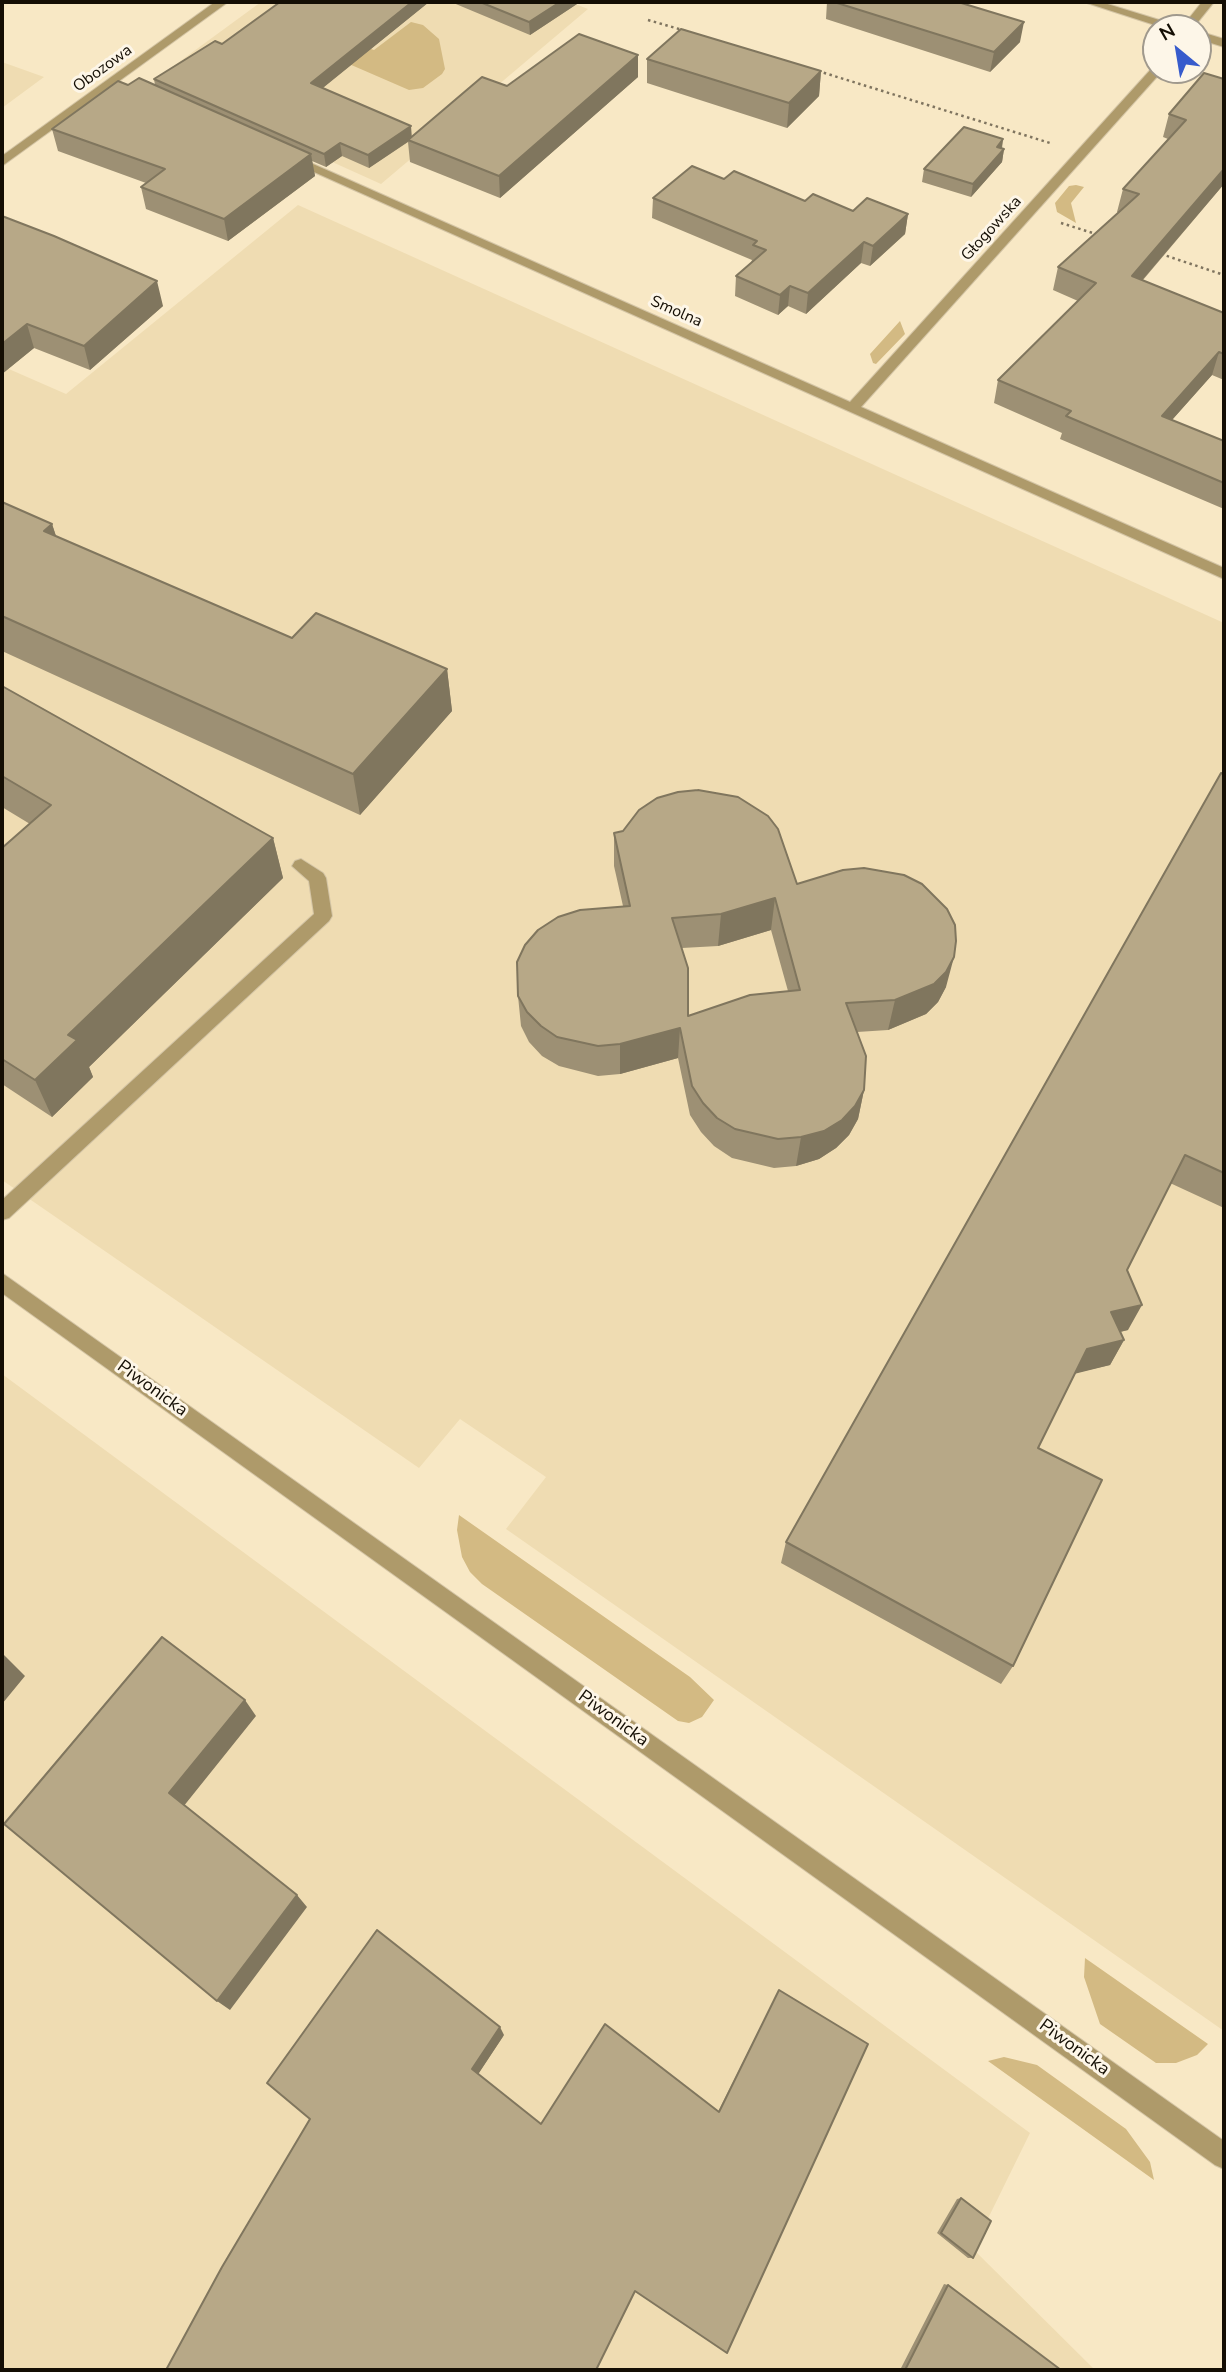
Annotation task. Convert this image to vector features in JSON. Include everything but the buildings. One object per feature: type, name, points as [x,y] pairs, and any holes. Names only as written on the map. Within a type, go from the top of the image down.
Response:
[{"type":"street","name":"Obozowa","points":[[2,162],[120,83],[222,2]]},
{"type":"street","points":[[1090,2],[1142,18]]},
{"type":"street","name":"Głogowska","points":[[852,409],[1144,84]]},
{"type":"street","name":"Smolna","points":[[275,152],[1224,574]]},
{"type":"street","points":[[2,1212],[323,916],[317,878],[302,866]]},
{"type":"street","name":"Piwonicka","points":[[2,1282],[1224,2155]]},
{"type":"path","points":[[648,20],[686,31]]},
{"type":"path","points":[[815,70],[1081,153]]},
{"type":"path","points":[[1030,213],[1107,237]]},
{"type":"path","points":[[1159,253],[1224,275]]},
{"type":"shaded area","points":[[261,2],[570,2],[588,9],[381,184],[153,81]]},
{"type":"shaded area","points":[[411,22],[423,25],[439,39],[445,69],[423,88],[409,90],[326,54],[359,45],[374,50]]},
{"type":"shaded area","points":[[2,62],[44,77],[2,108]]},
{"type":"shaded area","points":[[1069,186],[1084,187],[1071,203],[1076,223],[1057,212],[1055,203]]},
{"type":"shaded area","points":[[298,205],[1224,623],[1224,769],[1220,777],[1224,779],[1224,2031],[506,1529],[546,1477],[460,1419],[419,1468],[2,1180],[2,366],[66,394]]},
{"type":"shaded area","points":[[900,321],[905,334],[876,364],[873,363],[870,354]]},
{"type":"shaded area","points":[[2,1374],[1030,2133],[973,2249],[1095,2370],[2,2370]]},
{"type":"shaded area","points":[[459,1515],[690,1677],[714,1700],[702,1717],[689,1723],[678,1721],[482,1584],[470,1572],[462,1557],[457,1530]]},
{"type":"shaded area","points":[[1085,1958],[1208,2044],[1197,2055],[1176,2063],[1156,2063],[1100,2024],[1084,1977]]},
{"type":"shaded area","points":[[1004,2057],[1037,2065],[1126,2129],[1150,2162],[1154,2180],[988,2061]]}]
